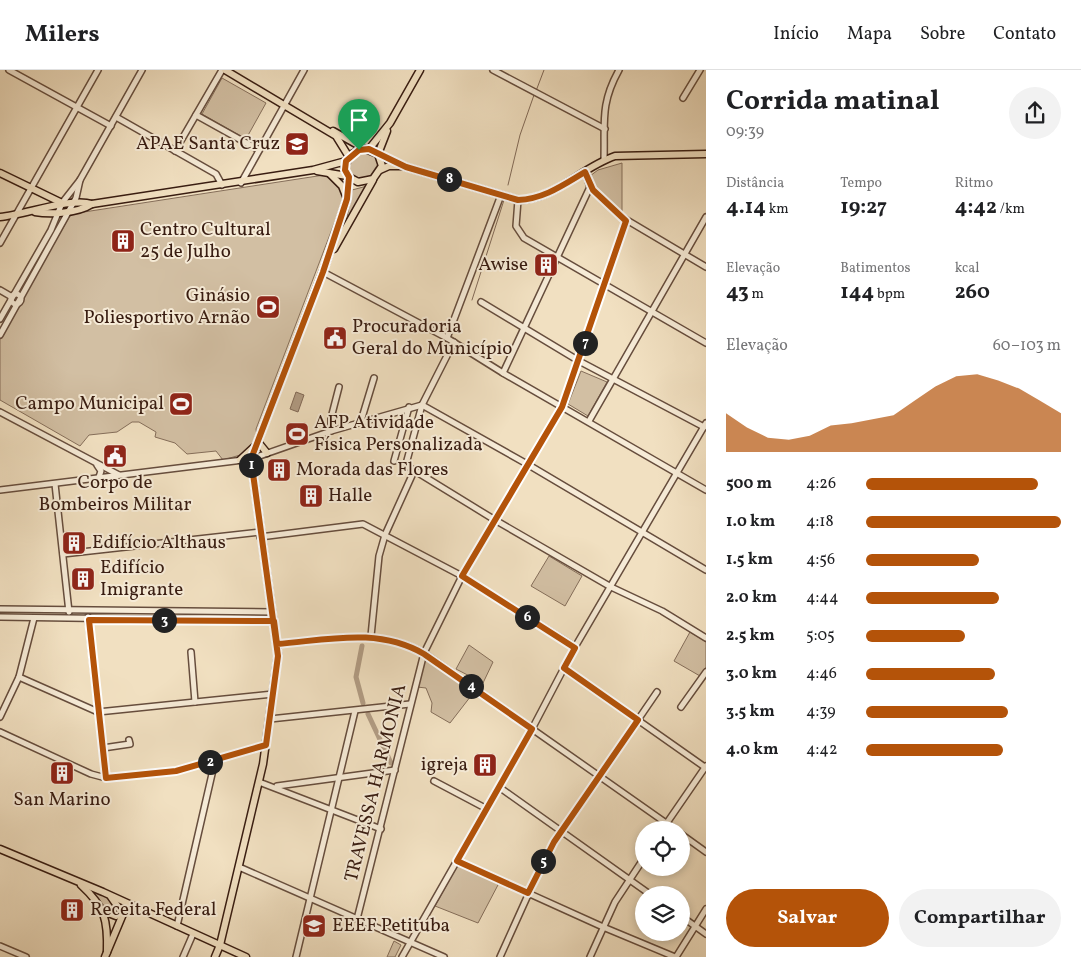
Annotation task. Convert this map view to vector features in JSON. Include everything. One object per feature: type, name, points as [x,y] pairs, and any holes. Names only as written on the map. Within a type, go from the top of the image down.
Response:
[{"type":"main road","points":[[224,70],[326,130],[341,142],[347,159],[344,166],[348,176],[347,199],[342,226]]},
{"type":"main road","points":[[380,170],[379,155],[390,123],[420,70]]},
{"type":"main road","points":[[35,212],[69,211],[92,204],[240,183],[313,170],[347,159],[366,149],[390,123]]},
{"type":"main road","points":[[326,130],[341,134],[366,149],[406,167],[518,200],[529,200],[548,194],[604,160],[629,155],[705,153]]},
{"type":"main road","points":[[215,957],[220,945],[259,782],[278,656],[251,459],[342,226],[380,170],[389,166],[406,167]]},
{"type":"main road","points":[[313,170],[348,176],[362,182],[373,179]]},
{"type":"main road","points":[[0,173],[29,190],[62,204]]},
{"type":"main road","points":[[329,174],[342,186],[347,199]]},
{"type":"main road","points":[[0,217],[35,212],[62,204],[92,204]]},
{"type":"main road","points":[[257,443],[267,453]]},
{"type":"main road","points":[[252,471],[239,461],[257,443]]},
{"type":"main road","points":[[0,848],[76,880],[246,957]]},
{"type":"main road","points":[[76,880],[94,896],[103,911],[107,934],[106,955]]},
{"type":"main road","points":[[103,892],[117,903],[123,914]]},
{"type":"main road","points":[[103,911],[116,916],[136,907]]},
{"type":"main road","points":[[106,955],[123,914]]},
{"type":"street","points":[[10,70],[111,126]]},
{"type":"street","points":[[0,244],[14,216],[98,70]]},
{"type":"street","points":[[0,319],[51,230],[62,204],[80,180],[142,70]]},
{"type":"street","points":[[175,151],[224,70]]},
{"type":"street","points":[[240,183],[304,70]]},
{"type":"street","points":[[494,70],[605,130]]},
{"type":"street","points":[[604,160],[604,106],[606,96],[619,70]]},
{"type":"street","points":[[684,98],[700,70]]},
{"type":"street","points":[[196,115],[259,150]]},
{"type":"street","points":[[116,117],[216,174],[222,185]]},
{"type":"street","points":[[585,172],[590,186],[626,221],[706,267]]},
{"type":"street","points":[[0,335],[74,203],[80,180]]},
{"type":"street","points":[[504,373],[590,186]]},
{"type":"street","points":[[448,338],[501,195]]},
{"type":"street","points":[[518,200],[516,226],[518,233],[706,343]]},
{"type":"street","points":[[589,421],[615,379],[706,217]]},
{"type":"street","name":"TRAVESSA HARMONIA","points":[[357,919],[424,654],[462,576],[562,407],[626,221]]},
{"type":"street","points":[[323,272],[448,338],[504,373],[706,490]]},
{"type":"street","points":[[0,290],[12,297],[14,304],[20,301]]},
{"type":"street","points":[[402,957],[532,729],[575,648],[705,425],[579,361],[481,302]]},
{"type":"street","points":[[454,342],[422,405],[406,464],[414,472],[495,520],[611,587],[662,612],[706,638]]},
{"type":"street","points":[[362,421],[374,378]]},
{"type":"street","points":[[331,431],[331,418],[338,387]]},
{"type":"street","points":[[0,490],[98,480],[119,475],[251,459],[362,421],[422,405],[527,464],[706,570]]},
{"type":"street","points":[[394,461],[409,407]]},
{"type":"street","points":[[0,412],[119,475]]},
{"type":"street","points":[[97,464],[101,471],[98,480]]},
{"type":"street","points":[[371,636],[377,568],[386,535],[414,472]]},
{"type":"street","points":[[55,484],[64,554],[69,619]]},
{"type":"street","points":[[64,554],[260,535],[358,523],[386,535],[462,576],[575,648]]},
{"type":"street","points":[[0,609],[272,612]]},
{"type":"street","points":[[88,611],[106,778]]},
{"type":"street","points":[[246,612],[246,620]]},
{"type":"street","points":[[0,617],[89,620],[274,621]]},
{"type":"street","points":[[0,717],[19,677],[34,618]]},
{"type":"street","points":[[277,644],[371,636],[406,643],[664,821]]},
{"type":"street","points":[[191,652],[194,702]]},
{"type":"street","points":[[564,668],[706,767],[668,821]]},
{"type":"street","points":[[681,707],[706,672]]},
{"type":"street","points":[[19,677],[98,712],[273,694]]},
{"type":"street","points":[[500,957],[547,853],[657,692]]},
{"type":"street","points":[[270,719],[410,704]]},
{"type":"street","points":[[296,957],[355,711]]},
{"type":"street","points":[[0,732],[90,774],[106,778],[176,771],[266,745]]},
{"type":"street","points":[[102,748],[130,744],[129,740]]},
{"type":"street","points":[[177,926],[215,761]]},
{"type":"street","points":[[275,787],[340,776],[395,770]]},
{"type":"street","points":[[434,781],[487,809]]},
{"type":"street","points":[[259,782],[381,829]]},
{"type":"street","points":[[499,787],[638,886]]},
{"type":"street","points":[[690,840],[706,852]]},
{"type":"street","points":[[457,861],[603,927],[676,957],[706,908]]},
{"type":"street","points":[[238,867],[444,957]]},
{"type":"street","points":[[590,957],[603,927],[635,871]]},
{"type":"street","points":[[690,923],[706,934]]},
{"type":"street","points":[[183,957],[193,934]]},
{"type":"street","points":[[0,946],[26,957]]},
{"type":"shaded area","points":[[222,78],[266,103],[246,139],[202,114]]},
{"type":"shaded area","points":[[366,151],[376,154],[378,164],[370,176],[360,179],[349,175],[348,165],[354,156]]},
{"type":"shaded area","points":[[622,163],[622,214],[596,189],[590,176],[598,170]]},
{"type":"shaded area","points":[[324,175],[334,179],[345,195],[256,429],[257,436],[247,453],[223,460],[216,451],[187,454],[175,443],[155,437],[156,432],[139,422],[132,422],[117,432],[89,435],[80,446],[0,400],[0,338],[71,214]]},
{"type":"shaded area","points":[[367,186],[346,223],[352,190]]},
{"type":"shaded area","points":[[581,371],[607,382],[588,416],[568,404]]},
{"type":"shaded area","points":[[296,392],[304,395],[298,412],[290,409]]},
{"type":"shaded area","points":[[549,556],[582,576],[565,606],[531,586]]},
{"type":"shaded area","points":[[690,632],[706,642],[706,667],[700,676],[674,661]]},
{"type":"shaded area","points":[[469,645],[493,662],[483,683],[456,669]]},
{"type":"shaded area","points":[[424,659],[474,692],[450,723],[431,712],[432,703],[426,688],[417,687]]},
{"type":"shaded area","points":[[459,863],[499,883],[478,923],[435,906]]},
{"type":"shaded area","points":[[89,888],[113,901],[117,911],[114,913],[109,912]]},
{"type":"shaded area","points":[[394,941],[401,945],[395,957],[387,957]]},
{"type":"waterway","points":[[536,91],[544,70]]},
{"type":"waterway","points":[[508,185],[520,135],[534,95]]},
{"type":"waterway","points":[[472,300],[504,200]]},
{"type":"waterway","points":[[362,646],[356,677],[363,703]]},
{"type":"waterway","points":[[368,714],[391,763]]},
{"type":"place","name":"APAE Santa Cruz","points":[[297,144]]},
{"type":"place","name":"Centro Cultural 25 de Julho","points":[[123,241]]},
{"type":"place","name":"Awise","points":[[546,265]]},
{"type":"place","name":"Ginásio Poliesportivo Arnão","points":[[268,307]]},
{"type":"place","name":"Procuradoria Geral do Município","points":[[335,338]]},
{"type":"place","name":"Campo Municipal","points":[[181,404]]},
{"type":"place","name":"AFP Atividade Física Personalizada","points":[[297,434]]},
{"type":"place","name":"Corpo de Bombeiros Militar","points":[[115,456]]},
{"type":"place","name":"Morada das Flores","points":[[279,470]]},
{"type":"place","name":"Halle","points":[[311,496]]},
{"type":"place","name":"Edifício Althaus","points":[[74,543]]},
{"type":"place","name":"Edifício Imigrante","points":[[83,579]]},
{"type":"place","name":"igreja","points":[[485,765]]},
{"type":"place","name":"San Marino","points":[[62,773]]},
{"type":"place","name":"Receita Federal","points":[[72,910]]},
{"type":"place","name":"EEEF Petituba","points":[[314,926]]},
{"type":"route","points":[[359,150],[352,154],[344,166],[349,177],[347,199],[323,272],[251,459],[260,537],[265,572],[272,612],[277,644],[278,656],[266,745],[176,771],[106,778],[89,620],[246,620],[265,622],[274,621],[277,644],[371,636],[406,643],[532,729],[457,861],[528,893],[547,853],[638,720],[564,668],[575,648],[462,576],[562,407],[626,221],[593,190],[585,172],[548,194],[529,200],[518,200],[406,167],[369,149],[363,148],[359,150]]}]
